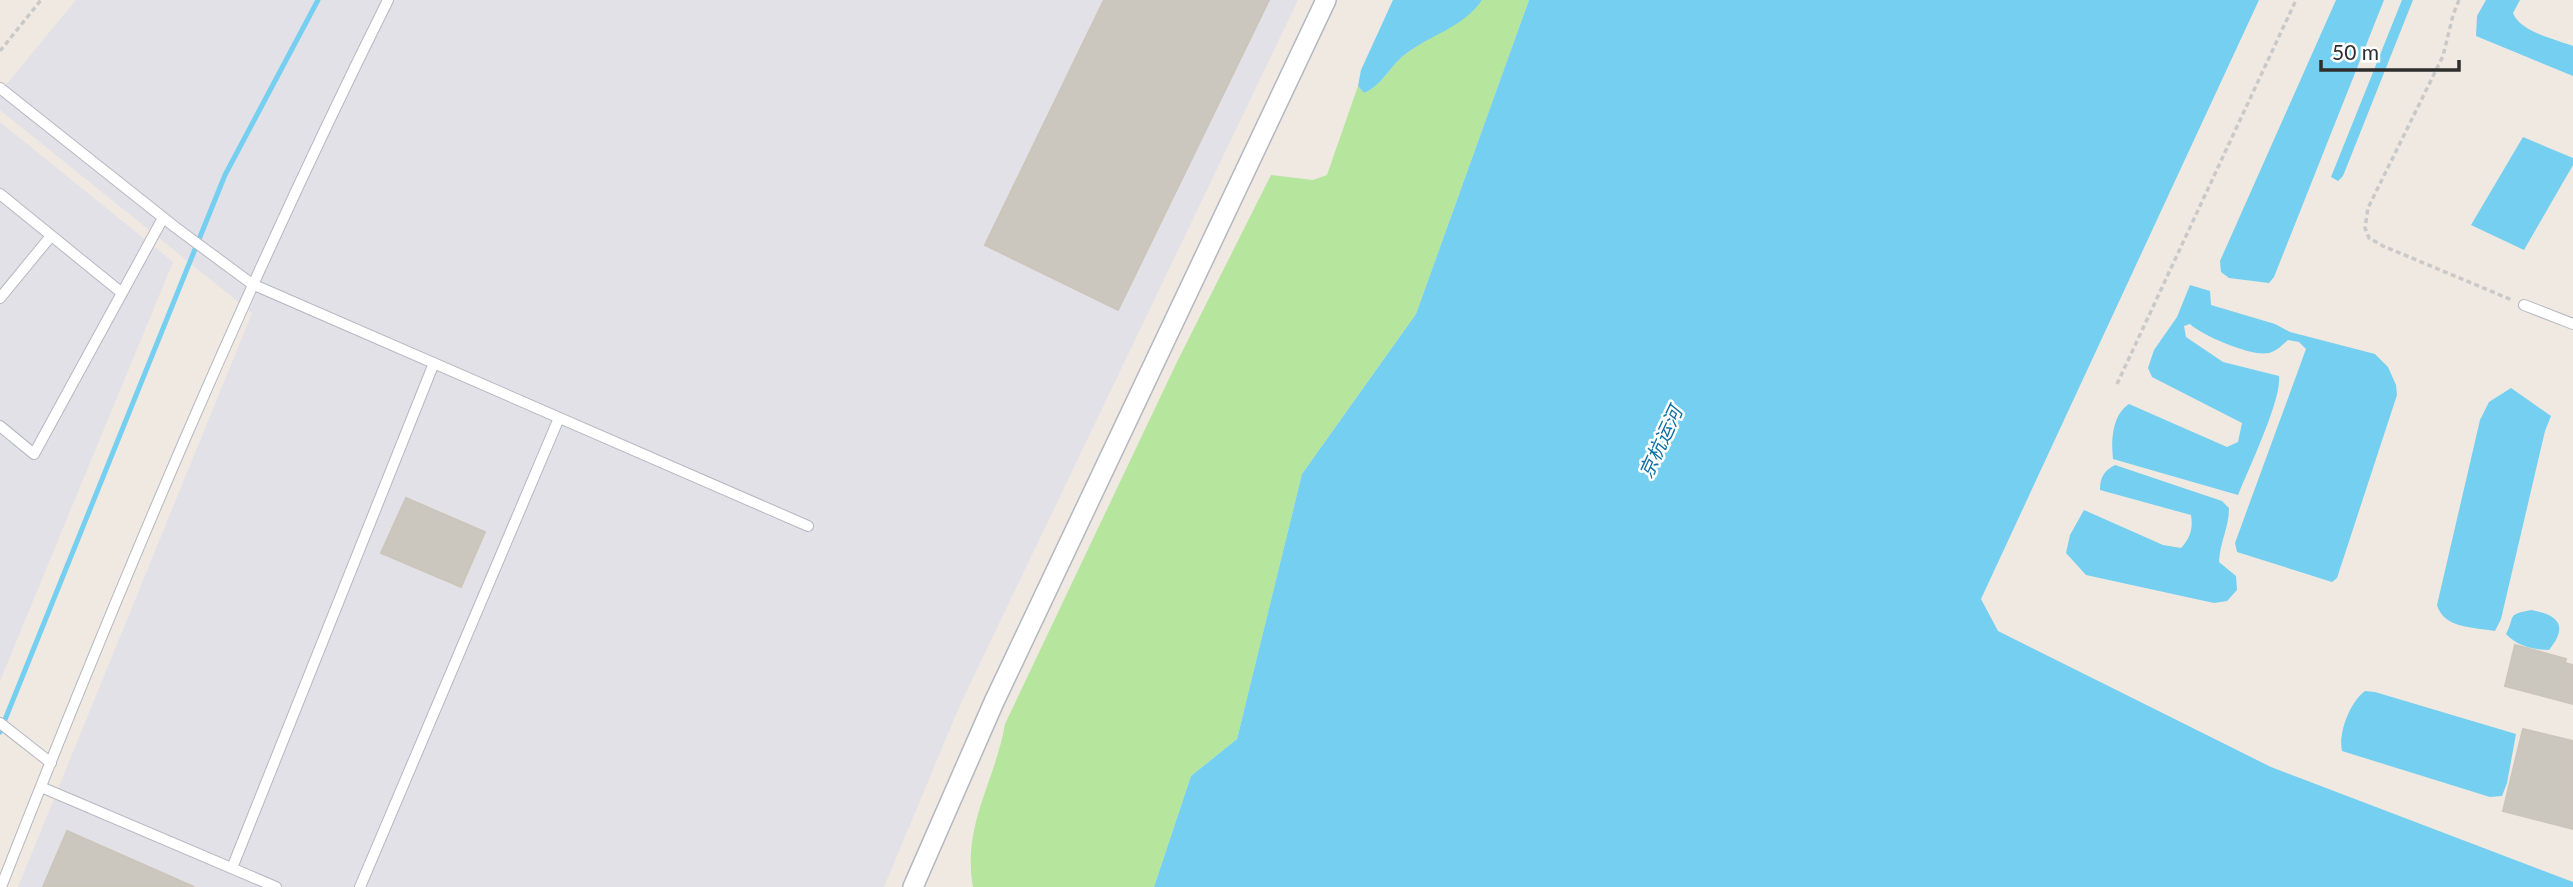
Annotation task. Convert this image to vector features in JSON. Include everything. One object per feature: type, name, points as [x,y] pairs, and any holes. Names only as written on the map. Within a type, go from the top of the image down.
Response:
[{"type":"street","points":[[913,887],[994,702],[1326,0]]},
{"type":"lane","points":[[1,887],[132,564],[252,284],[388,0]]},
{"type":"lane","points":[[0,88],[227,268],[252,284],[808,526]]},
{"type":"lane","points":[[0,194],[122,293]]},
{"type":"lane","points":[[0,426],[34,454],[163,218]]},
{"type":"lane","points":[[0,298],[51,236]]},
{"type":"lane","points":[[2524,305],[2573,324]]},
{"type":"lane","points":[[232,868],[434,363]]},
{"type":"lane","points":[[360,887],[559,418]]},
{"type":"lane","points":[[0,723],[51,763]]},
{"type":"lane","points":[[41,787],[276,887]]},
{"type":"path","points":[[0,51],[41,0]]},
{"type":"path","points":[[2117,384],[2296,0]]},
{"type":"path","points":[[2459,0],[2443,56],[2368,208],[2365,228],[2369,238],[2383,246],[2524,305]]},
{"type":"shaded area","points":[[76,0],[1298,0],[960,705],[884,887],[18,887],[252,313],[0,110],[0,92]]},
{"type":"shaded area","points":[[0,122],[173,262],[0,681]]},
{"type":"green space","points":[[1482,0],[1529,0],[1416,314],[1302,474],[1237,739],[1191,776],[1154,887],[973,887],[971,865],[976,823],[1005,724],[1177,362],[1271,175],[1313,180],[1327,175],[1358,86],[1364,93],[1370,90],[1403,56],[1455,24]]},
{"type":"water","points":[[1393,0],[1482,0],[1465,18],[1403,56],[1380,81],[1364,93],[1358,86],[1361,70]]},
{"type":"water","name":"京杭运河","points":[[1529,0],[2259,0],[1981,599],[1998,631],[2271,767],[2573,882],[2573,887],[1154,887],[1191,776],[1237,739],[1302,474],[1416,314]]},
{"type":"water","points":[[2336,0],[2384,0],[2274,277],[2269,283],[2229,278],[2221,272],[2220,261]]},
{"type":"water","points":[[2402,0],[2413,0],[2343,176],[2338,181],[2331,177]]},
{"type":"water","points":[[2486,0],[2520,0],[2513,13],[2517,20],[2530,30],[2573,46],[2573,76],[2476,36],[2477,16]]},
{"type":"water","points":[[2523,137],[2573,158],[2573,165],[2524,250],[2471,225]]},
{"type":"water","points":[[2190,285],[2210,291],[2211,305],[2275,324],[2290,332],[2375,354],[2388,367],[2396,385],[2397,395],[2337,578],[2332,582],[2237,552],[2235,543],[2306,349],[2299,342],[2288,340],[2269,353],[2251,352],[2205,334],[2190,324],[2184,326],[2186,337],[2223,362],[2279,376],[2279,387],[2270,417],[2238,495],[2113,459],[2112,444],[2116,421],[2129,404],[2227,447],[2238,442],[2242,423],[2152,377],[2148,368],[2154,350],[2177,317]]},
{"type":"water","points":[[2511,388],[2551,416],[2545,431],[2501,619],[2495,631],[2453,623],[2446,619],[2437,605],[2480,420],[2489,402]]},
{"type":"water","points":[[2115,465],[2222,501],[2229,508],[2219,562],[2236,576],[2237,590],[2227,601],[2214,603],[2086,575],[2066,553],[2070,535],[2084,510],[2163,545],[2181,548],[2187,540],[2191,515],[2100,490],[2103,475]]},
{"type":"water","points":[[2531,610],[2548,615],[2558,622],[2558,634],[2549,650],[2515,642],[2506,634],[2514,615]]},
{"type":"water","points":[[2365,691],[2516,734],[2502,796],[2490,797],[2342,751],[2346,718]]},
{"type":"building","points":[[1104,0],[1269,0],[1118,310],[985,245]]},
{"type":"building","points":[[406,498],[485,532],[461,587],[381,553]]},
{"type":"building","points":[[2515,645],[2566,659],[2565,663],[2573,665],[2573,704],[2505,686]]},
{"type":"building","points":[[2523,729],[2573,741],[2573,829],[2503,811]]},
{"type":"building","points":[[67,831],[194,887],[43,887]]},
{"type":"waterway","points":[[0,732],[225,175],[318,0]]}]
